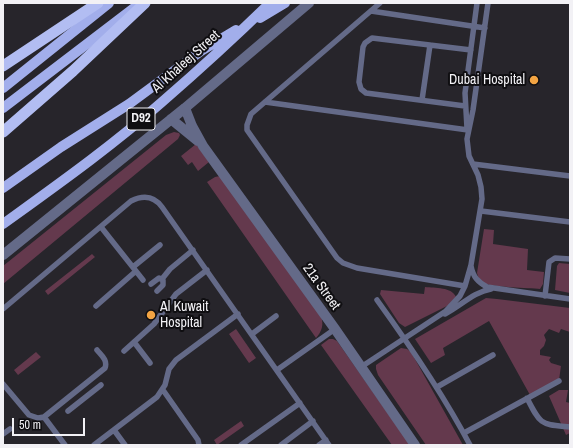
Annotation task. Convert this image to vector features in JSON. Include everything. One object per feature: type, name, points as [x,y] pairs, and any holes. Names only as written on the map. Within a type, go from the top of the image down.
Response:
[{"type":"highway","points":[[3,66],[98,3]]},
{"type":"highway","points":[[3,132],[73,72],[145,3]]},
{"type":"main road","points":[[3,88],[109,3]]},
{"type":"main road","points":[[3,108],[140,3]]},
{"type":"main road","name":"Al Khaleej Street","points":[[3,224],[123,135],[200,69],[270,3]]},
{"type":"main road","points":[[3,188],[61,147],[129,104],[216,41],[285,3]]},
{"type":"street","points":[[3,256],[185,108],[310,3]]},
{"type":"street","name":"21a Street","points":[[185,108],[192,126],[203,146],[335,329],[415,445]]},
{"type":"street","name":"21a Street","points":[[171,119],[203,146]]},
{"type":"lane","points":[[380,3],[251,114],[248,119],[247,130],[337,258],[350,266],[357,268],[465,286]]},
{"type":"lane","points":[[361,367],[437,317],[453,304],[460,296],[465,286],[471,265],[482,199],[478,175],[467,148],[468,130],[465,106],[465,93],[477,3]]},
{"type":"lane","points":[[468,130],[473,110],[488,3]]},
{"type":"lane","points":[[371,11],[484,28]]},
{"type":"lane","points":[[465,106],[366,93],[359,86],[363,47],[365,43],[372,38],[471,50]]},
{"type":"lane","points":[[422,100],[430,45]]},
{"type":"lane","points":[[265,102],[468,130]]},
{"type":"lane","points":[[473,164],[570,176]]},
{"type":"lane","points":[[3,310],[131,201],[139,197],[152,198],[162,207],[193,250],[328,443],[319,445]]},
{"type":"lane","points":[[481,211],[570,222]]},
{"type":"lane","points":[[101,226],[143,280]]},
{"type":"lane","points":[[96,306],[160,245]]},
{"type":"lane","points":[[157,291],[163,285],[164,282],[162,279],[170,268],[193,250]]},
{"type":"lane","points":[[545,296],[549,262],[555,258],[570,259]]},
{"type":"lane","points":[[471,265],[475,279],[487,287],[570,299]]},
{"type":"lane","points":[[124,351],[154,324],[176,294],[207,270]]},
{"type":"lane","points":[[151,284],[158,278],[162,279]]},
{"type":"lane","points":[[437,317],[453,310],[479,292],[494,289]]},
{"type":"lane","points":[[377,300],[405,338],[437,387],[470,445]]},
{"type":"lane","points":[[94,445],[154,400],[163,390],[169,369],[176,360],[238,314]]},
{"type":"lane","points":[[252,334],[276,316]]},
{"type":"lane","points":[[277,370],[335,329]]},
{"type":"lane","points":[[134,342],[150,363]]},
{"type":"lane","points":[[3,384],[29,416],[38,418],[44,417],[104,368],[106,362],[97,350]]},
{"type":"lane","points":[[437,387],[493,355]]},
{"type":"lane","points":[[464,433],[559,381]]},
{"type":"lane","points":[[68,411],[101,385]]},
{"type":"lane","points":[[79,389],[86,397]]},
{"type":"lane","points":[[163,390],[198,440],[199,445]]},
{"type":"lane","points":[[527,398],[540,421],[546,424],[570,427]]},
{"type":"lane","points":[[242,445],[300,403]]},
{"type":"lane","points":[[44,417],[65,445]]},
{"type":"lane","points":[[281,445],[313,421]]},
{"type":"lane","points":[[3,434],[10,429]]},
{"type":"lane","points":[[114,430],[125,445]]},
{"type":"shaded area","points":[[174,132],[179,133],[180,135],[178,139],[3,284],[3,266],[166,135]]},
{"type":"shaded area","points":[[196,144],[209,162],[198,171],[192,162],[188,165],[181,156]]},
{"type":"shaded area","points":[[220,176],[321,316],[322,328],[316,338],[207,182]]},
{"type":"shaded area","points":[[484,229],[494,230],[493,244],[528,249],[527,270],[544,272],[543,284],[540,289],[493,285],[483,283],[481,281],[477,273]]},
{"type":"shaded area","points":[[92,254],[95,257],[48,295],[45,291]]},
{"type":"shaded area","points":[[559,263],[570,264],[570,293],[555,290],[557,266]]},
{"type":"shaded area","points":[[425,287],[451,291],[456,297],[449,305],[405,327],[399,323],[380,294],[381,290],[424,294]]},
{"type":"shaded area","points":[[486,298],[570,308],[570,332],[561,329],[559,333],[549,329],[544,335],[546,340],[544,346],[540,350],[540,355],[551,357],[549,360],[551,363],[561,366],[559,380],[530,395],[489,321],[443,348],[445,355],[431,363],[415,339]]},
{"type":"shaded area","points":[[236,329],[256,358],[249,363],[229,334]]},
{"type":"shaded area","points":[[329,339],[337,341],[410,445],[392,445],[321,345]]},
{"type":"shaded area","points":[[401,348],[407,349],[411,352],[463,445],[426,445],[378,375],[376,365]]},
{"type":"shaded area","points":[[36,352],[41,357],[18,375],[14,370]]},
{"type":"shaded area","points":[[559,390],[568,390],[566,402],[570,403],[570,433],[566,435],[549,396]]},
{"type":"shaded area","points":[[241,421],[244,426],[217,445],[214,440]]},
{"type":"place","name":"Dubai Hospital","points":[[534,80]]},
{"type":"place","name":"Al Kuwait Hospital","points":[[151,315]]}]
